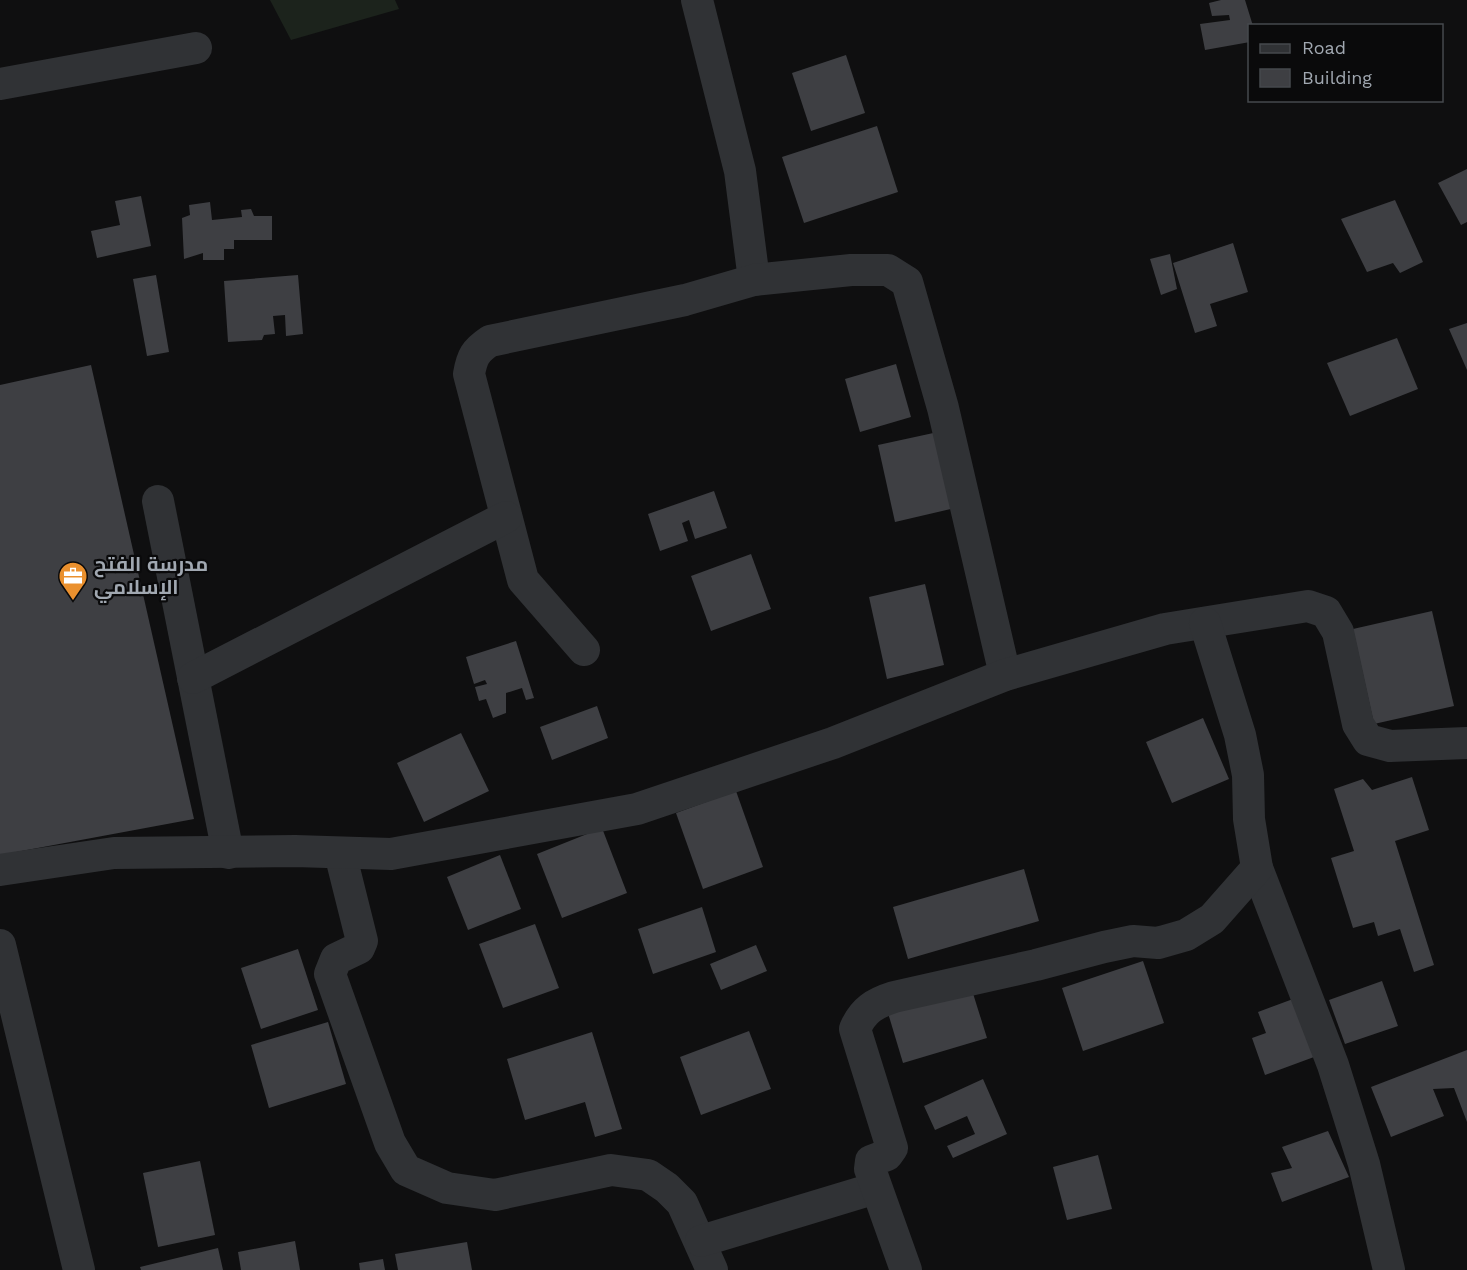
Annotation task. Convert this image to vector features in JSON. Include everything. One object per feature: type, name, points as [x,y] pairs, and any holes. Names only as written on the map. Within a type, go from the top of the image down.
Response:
[{"type":"street","points":[[697,0],[740,171],[754,280]]},
{"type":"street","points":[[0,84],[196,48]]},
{"type":"street","points":[[584,650],[523,580],[469,374],[472,358],[477,350],[490,341],[685,300],[754,280],[851,270],[888,270],[907,282],[943,408],[1005,675]]},
{"type":"street","points":[[158,501],[228,854]]},
{"type":"street","points":[[193,678],[506,517]]},
{"type":"street","points":[[0,870],[114,853],[392,854],[637,809],[833,743],[1005,675],[1165,629],[1308,606],[1326,612],[1338,632],[1358,724],[1368,740],[1390,746],[1467,743]]},
{"type":"street","points":[[1205,623],[1240,735],[1248,776],[1249,819],[1257,868],[1333,1065],[1364,1164],[1389,1270]]},
{"type":"street","points":[[340,853],[362,941],[359,948],[336,959],[330,974],[390,1143],[406,1170],[447,1188],[495,1195],[611,1170],[648,1175],[668,1188],[682,1203],[701,1241],[712,1270]]},
{"type":"street","points":[[906,1270],[869,1164],[887,1155],[892,1148],[855,1029],[860,1016],[868,1009],[894,997],[1104,947],[1133,941],[1158,943],[1186,935],[1212,919],[1257,868]]},
{"type":"street","points":[[0,945],[79,1270]]},
{"type":"street","points":[[701,1241],[876,1188]]},
{"type":"shaded area","points":[[270,0],[395,0],[399,9],[291,40]]},
{"type":"building","points":[[1221,0],[1245,0],[1252,24],[1248,24],[1248,42],[1205,50],[1200,24],[1230,20],[1229,15],[1212,16],[1209,3]]},
{"type":"building","points":[[846,55],[865,113],[811,131],[792,73]]},
{"type":"building","points":[[877,126],[898,192],[804,223],[782,157]]},
{"type":"building","points":[[1467,169],[1467,222],[1461,225],[1438,183]]},
{"type":"building","points":[[141,196],[151,246],[97,258],[91,231],[120,225],[115,201]]},
{"type":"building","points":[[1395,200],[1423,262],[1400,273],[1393,263],[1367,272],[1341,219]]},
{"type":"building","points":[[210,202],[212,220],[242,217],[241,210],[251,209],[254,216],[272,216],[272,240],[234,240],[234,249],[224,249],[224,260],[203,260],[203,253],[184,259],[182,218],[190,215],[189,205]]},
{"type":"building","points":[[1233,243],[1248,292],[1210,304],[1217,326],[1195,333],[1173,263]]},
{"type":"building","points":[[1170,254],[1177,289],[1161,295],[1150,259]]},
{"type":"building","points":[[156,275],[169,352],[147,356],[133,279]]},
{"type":"building","points":[[298,275],[303,334],[286,336],[285,315],[273,316],[275,334],[264,335],[262,340],[228,342],[224,281]]},
{"type":"building","points":[[1467,323],[1467,370],[1449,329]]},
{"type":"building","points":[[1397,338],[1418,389],[1350,416],[1327,363]]},
{"type":"building","points":[[896,364],[911,417],[860,432],[845,379]]},
{"type":"building","name":"مدرسة الفتح الإسلامي","points":[[91,365],[194,819],[0,855],[0,385]]},
{"type":"building","points":[[938,432],[955,508],[895,522],[878,445]]},
{"type":"building","points":[[714,491],[727,528],[695,539],[689,520],[682,523],[688,541],[660,551],[648,514]]},
{"type":"building","points":[[751,554],[771,609],[711,631],[691,576]]},
{"type":"building","points":[[925,584],[944,665],[887,679],[869,597]]},
{"type":"building","points":[[1432,611],[1454,706],[1374,724],[1353,629]]},
{"type":"building","points":[[516,641],[534,698],[526,700],[522,688],[506,693],[506,713],[493,718],[486,699],[479,701],[475,687],[487,684],[485,680],[474,684],[466,657]]},
{"type":"building","points":[[597,706],[608,738],[552,760],[540,727]]},
{"type":"building","points":[[1203,718],[1229,779],[1172,803],[1146,742]]},
{"type":"building","points":[[461,733],[489,791],[424,822],[397,763]]},
{"type":"building","points":[[1412,777],[1429,830],[1395,841],[1434,965],[1414,972],[1400,929],[1378,936],[1374,922],[1353,928],[1331,858],[1354,851],[1334,789],[1363,779],[1372,790]]},
{"type":"building","points":[[736,791],[763,867],[703,889],[676,813]]},
{"type":"building","points":[[602,828],[627,893],[562,918],[537,854]]},
{"type":"building","points":[[500,855],[521,909],[468,930],[447,877]]},
{"type":"building","points":[[1024,869],[1039,921],[908,959],[893,907]]},
{"type":"building","points":[[702,907],[716,952],[653,974],[638,929]]},
{"type":"building","points":[[535,924],[559,988],[503,1008],[479,944]]},
{"type":"building","points":[[756,945],[767,971],[721,990],[710,964]]},
{"type":"building","points":[[298,949],[318,1010],[261,1029],[241,968]]},
{"type":"building","points":[[1143,961],[1164,1023],[1083,1051],[1062,988]]},
{"type":"building","points":[[1382,981],[1398,1026],[1345,1044],[1329,1000]]},
{"type":"building","points":[[971,987],[987,1038],[903,1063],[888,1013]]},
{"type":"building","points":[[1293,999],[1314,1057],[1265,1075],[1252,1038],[1266,1033],[1258,1012]]},
{"type":"building","points":[[328,1022],[346,1084],[269,1108],[251,1045]]},
{"type":"building","points":[[749,1031],[771,1089],[701,1115],[680,1057]]},
{"type":"building","points":[[592,1032],[622,1129],[595,1137],[585,1102],[525,1120],[507,1059]]},
{"type":"building","points":[[1467,1050],[1467,1122],[1454,1088],[1433,1089],[1444,1116],[1391,1137],[1371,1087]]},
{"type":"building","points":[[983,1079],[1007,1134],[953,1158],[947,1146],[975,1134],[967,1116],[935,1130],[924,1106]]},
{"type":"building","points":[[1328,1131],[1349,1177],[1282,1202],[1271,1173],[1292,1168],[1282,1147]]},
{"type":"building","points":[[1098,1155],[1112,1209],[1067,1220],[1053,1167]]},
{"type":"building","points":[[200,1161],[215,1235],[158,1247],[143,1173]]},
{"type":"building","points":[[295,1241],[300,1270],[241,1270],[238,1252]]},
{"type":"building","points":[[467,1242],[472,1270],[398,1270],[395,1254]]},
{"type":"building","points":[[218,1248],[223,1270],[141,1270],[140,1267]]},
{"type":"building","points":[[383,1259],[385,1270],[360,1270],[359,1263]]},
{"type":"place","name":"مدرسة الفتح الإسلامي","points":[[73,602]]}]
